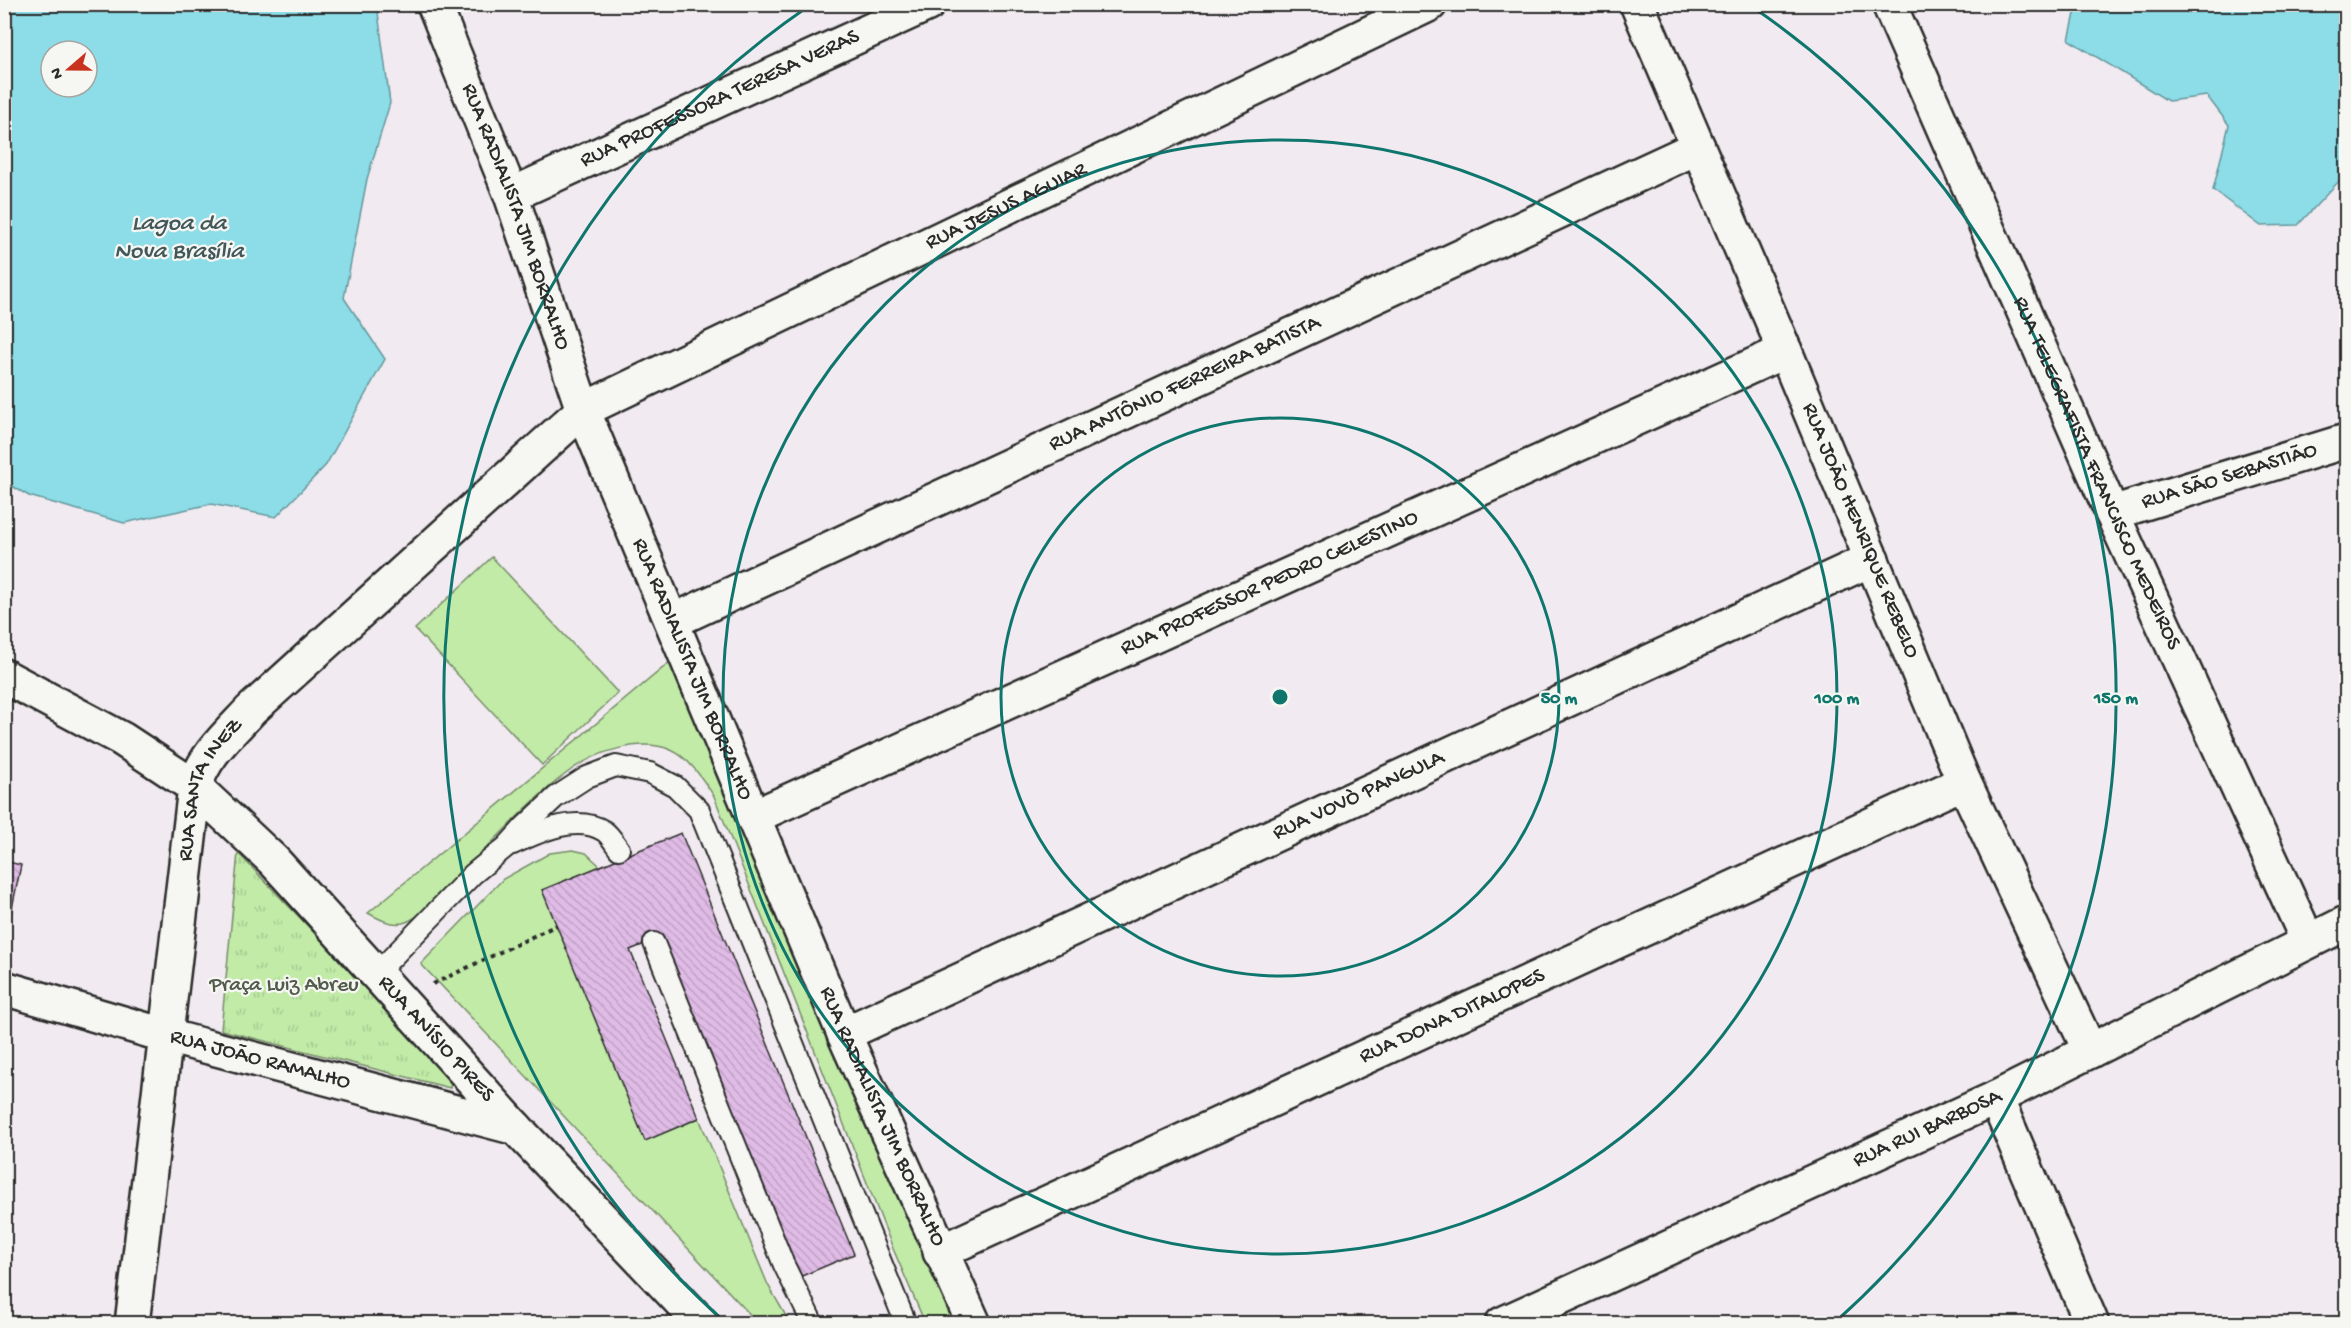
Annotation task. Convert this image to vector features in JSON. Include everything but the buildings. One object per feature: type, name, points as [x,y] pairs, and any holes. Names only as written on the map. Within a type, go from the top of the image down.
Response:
[{"type":"street","name":"RUA RADIALISTA JIM BORRALHO","points":[[434,4],[511,195],[583,410],[844,1034],[940,1252],[974,1323]]},
{"type":"street","name":"RUA PROFESSORA TERESA VERAS","points":[[511,195],[928,4]]},
{"type":"street","name":"RUA JESUS AGUIAR","points":[[583,410],[1430,4]]},
{"type":"street","name":"RUA JOÃO HENRIQUE REBELO","points":[[1637,4],[1785,351],[1964,782],[2090,1051]]},
{"type":"street","name":"RUA TELEGRAFISTA FRANCISCO MEDEIROS","points":[[1889,4],[2112,513],[2308,941]]},
{"type":"street","name":"RUA ANTÔNIO FERREIRA BATISTA","points":[[673,621],[1698,147]]},
{"type":"street","name":"RUA PROFESSOR PEDRO CELESTINO","points":[[753,817],[1785,351]]},
{"type":"street","name":"RUA SANTA INEZ","points":[[132,1323],[195,787],[199,771],[251,710],[583,410]]},
{"type":"street","name":"RUA SÃO SEBASTIÃO","points":[[2112,513],[2346,441]]},
{"type":"street","name":"RUA VOVÒ PANGULA","points":[[844,1034],[1872,559]]},
{"type":"street","name":"RUA ANÍSIO PIRES","points":[[4,676],[122,739],[195,787],[274,861],[516,1128],[702,1323]]},
{"type":"street","name":"RUA DONA DITALOPES","points":[[940,1252],[1964,782]]},
{"type":"street","name":"RUA RUI BARBOSA","points":[[1502,1323],[1996,1098],[2346,923]]},
{"type":"street","name":"RUA JOÃO RAMALHO","points":[[4,988],[167,1036],[516,1128]]},
{"type":"street","points":[[1996,1098],[2092,1323]]},
{"type":"lane","points":[[376,974],[473,874],[506,847],[556,797],[587,777],[616,766],[650,773],[675,786],[699,810],[906,1323]]},
{"type":"lane","points":[[506,847],[540,831],[582,823],[605,831],[619,849]]},
{"type":"lane","points":[[654,943],[784,1266],[813,1323]]},
{"type":"path","points":[[400,1000],[557,925]]},
{"type":"green space","points":[[492,557],[618,693],[542,765],[415,629]]},
{"type":"green space","points":[[681,653],[971,1323],[925,1323],[894,1251],[714,796],[696,770],[678,754],[659,746],[633,746],[606,752],[581,763],[555,782],[525,809],[432,904],[413,919],[396,924],[368,913]]},
{"type":"green space","points":[[573,850],[586,853],[600,866],[645,1140],[699,1118],[768,1285],[790,1323],[758,1323],[421,964],[503,879],[550,853]]},
{"type":"green space","name":"Praça Luiz Abreu","points":[[238,853],[452,1077],[450,1088],[221,1030]]},
{"type":"water","name":"Lagoa da Nova Brasília","points":[[5,4],[377,5],[390,103],[367,179],[344,298],[385,359],[326,465],[276,517],[211,504],[124,523],[29,496],[5,482]]},
{"type":"water","points":[[2077,5],[2346,5],[2346,177],[2340,180],[2298,225],[2261,226],[2213,190],[2229,125],[2207,96],[2168,101],[2069,40]]}]
